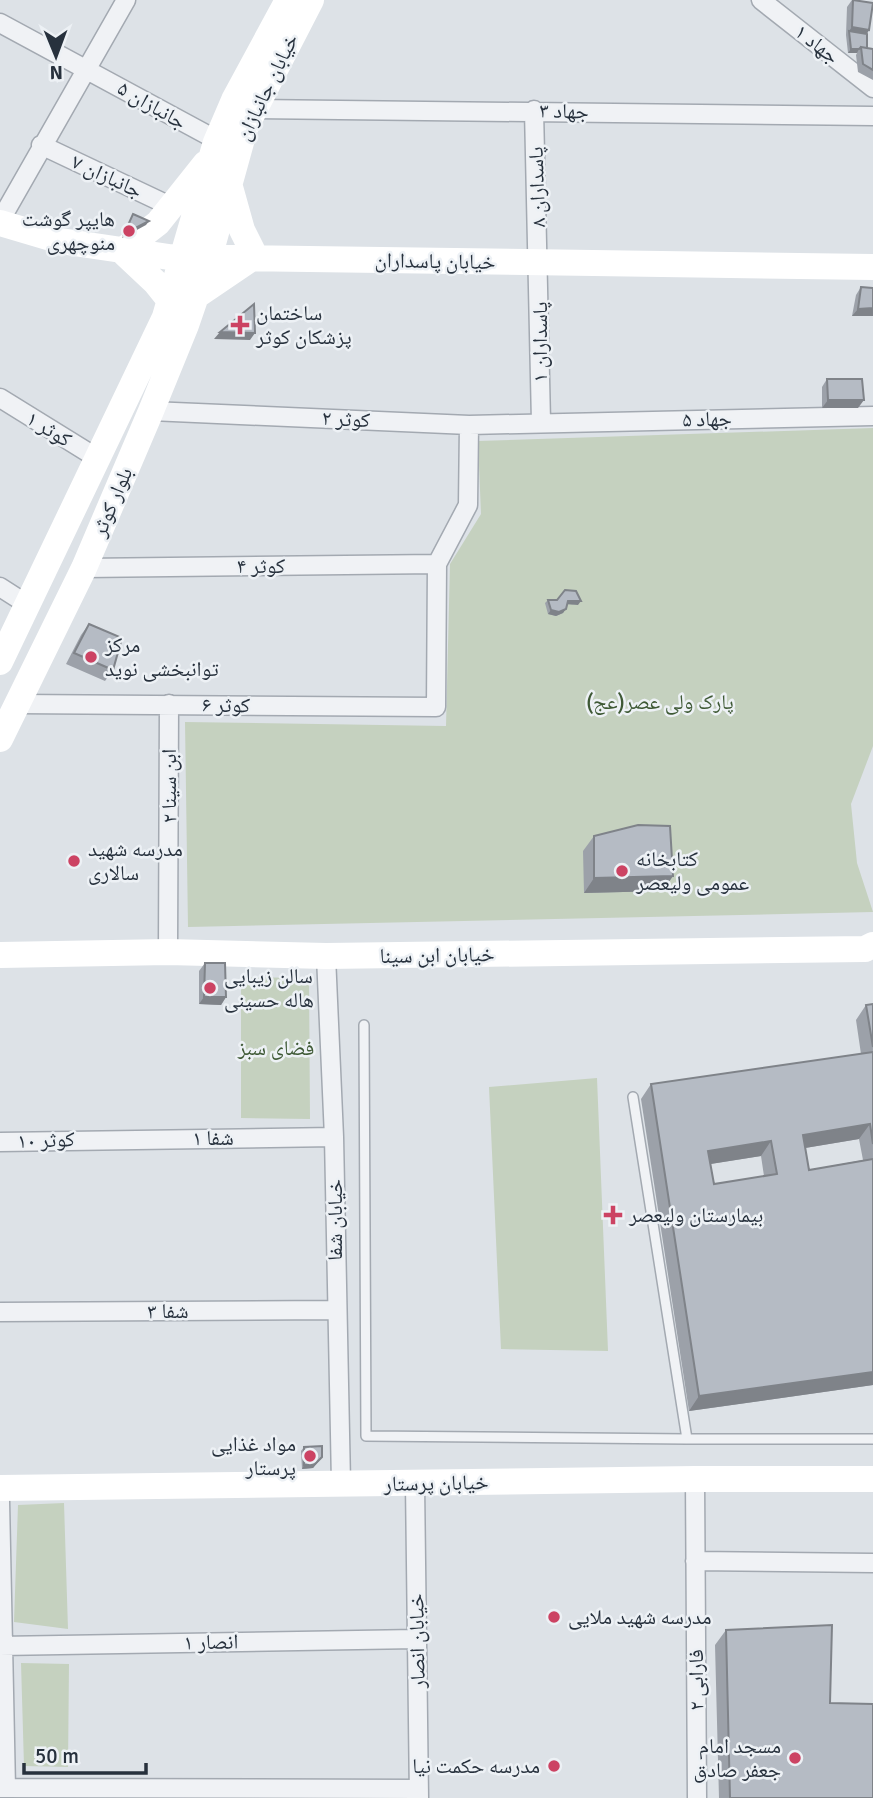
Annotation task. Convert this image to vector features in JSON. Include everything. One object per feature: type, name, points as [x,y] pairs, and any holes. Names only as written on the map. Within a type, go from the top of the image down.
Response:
[{"type":"street","points":[[0,222],[41,145],[127,0]]},
{"type":"street","name":"خیابان جانبازان","points":[[197,258],[234,100],[288,0]]},
{"type":"street","name":"خیابان جانبازان","points":[[222,148],[255,109],[312,0]]},
{"type":"street","name":"جهاد ۱","points":[[761,0],[873,88]]},
{"type":"street","name":"جانبازان ۵","points":[[0,23],[87,68],[222,148]]},
{"type":"street","name":"جهاد ۳","points":[[255,109],[534,110],[873,116]]},
{"type":"street","name":"پاسداران ۸","points":[[534,110],[540,263]]},
{"type":"street","name":"جانبازان ۷","points":[[41,145],[172,207]]},
{"type":"street","points":[[174,315],[155,282],[122,251],[158,223],[222,148]]},
{"type":"street","name":"خیابان جانبازان","points":[[197,258],[229,184],[222,148]]},
{"type":"street","points":[[196,296],[255,257],[242,230],[229,184]]},
{"type":"street","name":"خیابان پاسداران","points":[[0,222],[61,241],[122,251],[197,258],[873,267]]},
{"type":"street","name":"بلوار کوثر","points":[[0,739],[84,568],[151,411],[174,315],[196,296],[197,258]]},
{"type":"street","name":"بلوار کوثر","points":[[0,662],[97,458],[174,315],[197,258]]},
{"type":"street","name":"پاسداران ۱","points":[[540,263],[541,422]]},
{"type":"street","name":"کوثر ۱","points":[[1,399],[97,458]]},
{"type":"street","name":"کوثر ۲","points":[[151,411],[469,425],[541,422]]},
{"type":"street","name":"جهاد ۵","points":[[541,422],[873,416]]},
{"type":"street","points":[[437,564],[468,505],[469,425]]},
{"type":"street","name":"کوثر ۴","points":[[84,568],[437,564]]},
{"type":"street","name":"کوثر ۶","points":[[17,704],[436,707],[437,564]]},
{"type":"street","points":[[0,587],[28,605]]},
{"type":"street","name":"ابن سینا ۲","points":[[168,952],[169,704]]},
{"type":"street","name":"خیابان ابن سینا","points":[[0,955],[168,952],[326,956],[865,949],[873,945]]},
{"type":"street","name":"خیابان شفا","points":[[326,956],[334,1137],[335,1310],[341,1483]]},
{"type":"street","name":"شفا ۱","points":[[92,1139],[334,1137]]},
{"type":"street","name":"کوثر ۱۰","points":[[0,1142],[92,1139]]},
{"type":"street","name":"شفا ۳","points":[[0,1312],[335,1310]]},
{"type":"street","name":"فارابی ۲","points":[[695,1479],[697,1798]]},
{"type":"street","name":"خیابان پرستار","points":[[0,1488],[873,1479]]},
{"type":"street","name":"خیابان انصار","points":[[415,1484],[419,1794]]},
{"type":"street","points":[[0,1501],[3,1788],[419,1794]]},
{"type":"street","points":[[695,1561],[873,1563]]},
{"type":"street","name":"انصار ۱","points":[[2,1646],[416,1639]]},
{"type":"lane","points":[[364,1024],[366,1436],[873,1439]]},
{"type":"lane","points":[[633,1097],[687,1439]]},
{"type":"green space","name":"پارک ولی عصر(عج)","points":[[873,428],[873,746],[851,804],[857,863],[873,912],[188,927],[185,722],[446,726],[450,564],[481,514],[478,441]]},
{"type":"green space","name":"فضای سبز","points":[[241,977],[309,978],[310,1119],[241,1118]]},
{"type":"green space","points":[[597,1078],[608,1351],[501,1349],[489,1087]]},
{"type":"green space","points":[[64,1503],[68,1629],[14,1622],[18,1505]]},
{"type":"green space","points":[[21,1663],[69,1664],[68,1767],[24,1766]]},
{"type":"building","points":[[853,0],[873,3],[869,30],[852,27]]},
{"type":"building","points":[[849,31],[867,34],[867,48],[851,49]]},
{"type":"building","points":[[861,47],[873,49],[873,70],[863,64]]},
{"type":"building","name":"هایپر گوشت منوچهری","points":[[133,214],[149,221],[124,234]]},
{"type":"building","points":[[861,287],[873,288],[873,308],[858,309]]},
{"type":"building","points":[[254,304],[255,333],[220,332]]},
{"type":"building","points":[[827,379],[862,379],[864,400],[828,400]]},
{"type":"building","points":[[565,590],[576,591],[581,601],[568,601],[566,609],[559,612],[551,610],[548,600],[557,600]]},
{"type":"building","points":[[89,624],[122,638],[113,670],[74,653]]},
{"type":"building","name":"کتابخانه عمومی ولیعصر","points":[[638,825],[670,826],[673,876],[594,878],[594,836]]},
{"type":"building","points":[[205,963],[225,963],[226,997],[204,997]]},
{"type":"building","points":[[873,1004],[873,1047],[866,1005]]},
{"type":"building","points":[[873,1052],[873,1144],[870,1124],[803,1135],[809,1170],[873,1159],[873,1372],[699,1396],[651,1084]],"holes":[[[771,1141],[777,1174],[714,1184],[708,1151]]]},
{"type":"building","name":"مواد غذایی پرستار","points":[[322,1446],[322,1457],[315,1464],[304,1465],[304,1447]]},
{"type":"building","points":[[832,1625],[830,1703],[873,1704],[873,1798],[730,1798],[726,1630]]},
{"type":"place","name":"هایپر گوشت منوچهری","points":[[129,231]]},
{"type":"place","name":"ساختمان پزشکان کوثر","points":[[240,325]]},
{"type":"place","name":"مرکز توانبخشی نوید","points":[[91,657]]},
{"type":"place","name":"مدرسه شهید سالاری","points":[[74,861]]},
{"type":"place","name":"کتابخانه عمومی ولیعصر","points":[[622,871]]},
{"type":"place","name":"سالن زیبایی هاله حسینی","points":[[210,988]]},
{"type":"place","name":"بیمارستان ولیعصر","points":[[613,1215]]},
{"type":"place","name":"مواد غذایی پرستار","points":[[310,1456]]},
{"type":"place","name":"مدرسه شهید ملایی","points":[[554,1617]]},
{"type":"place","name":"مسجد امام جعفر صادق","points":[[795,1758]]},
{"type":"place","name":"مدرسه حکمت نیا","points":[[554,1766]]}]
